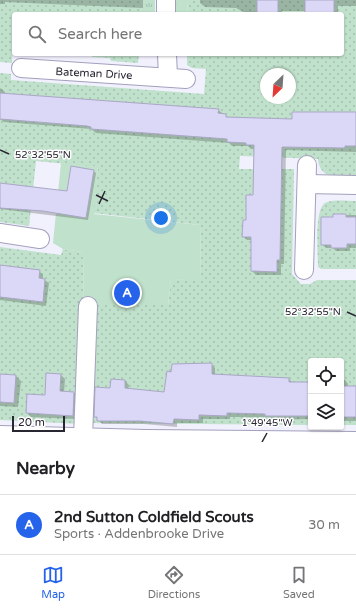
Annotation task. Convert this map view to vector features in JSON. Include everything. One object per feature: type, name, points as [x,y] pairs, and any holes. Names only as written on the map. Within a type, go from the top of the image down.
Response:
[{"type":"street","points":[[166,0],[166,12]]},
{"type":"street","points":[[167,56],[168,77]]},
{"type":"street","name":"Bateman Drive","points":[[21,68],[186,79]]},
{"type":"street","points":[[304,270],[307,165]]},
{"type":"street","points":[[307,184],[356,185]]},
{"type":"street","points":[[0,233],[40,239]]},
{"type":"street","points":[[83,438],[88,306]]},
{"type":"street","points":[[0,435],[31,439],[83,438],[356,441]]},
{"type":"green space","points":[[0,0],[142,0],[141,12],[12,12],[12,63],[0,62]]},
{"type":"green space","points":[[142,0],[155,0],[155,12],[141,12]]},
{"type":"green space","points":[[175,0],[188,0],[187,12],[176,12]]},
{"type":"green space","points":[[188,0],[356,0],[356,175],[337,176],[326,174],[322,171],[318,159],[240,156],[239,169],[294,169],[292,274],[301,284],[310,284],[317,280],[356,280],[356,425],[344,425],[344,358],[308,358],[308,425],[87,423],[92,305],[168,305],[171,280],[201,278],[200,225],[93,213],[98,167],[36,161],[29,226],[0,222],[0,73],[11,74],[11,80],[204,94],[206,69],[192,68],[187,65],[187,56],[344,56],[344,12],[187,12]]},
{"type":"green space","points":[[139,56],[138,63],[111,61],[110,58],[92,57]]},
{"type":"green space","points":[[61,163],[98,167],[94,214],[200,225],[201,279],[171,280],[168,305],[84,305],[83,252],[63,249],[53,243]]},
{"type":"green space","points":[[332,201],[356,201],[356,269],[321,269],[318,267],[317,233],[319,214],[322,207],[325,203]]},
{"type":"green space","points":[[0,247],[61,255],[63,249],[83,252],[84,305],[80,424],[0,420]]},
{"type":"building","points":[[257,0],[278,0],[278,12],[257,12]]},
{"type":"building","points":[[305,0],[334,0],[334,12],[305,12]]},
{"type":"building","points":[[0,93],[219,109],[218,113],[226,114],[226,117],[292,119],[292,112],[356,112],[356,146],[345,146],[345,148],[282,147],[280,260],[277,260],[277,272],[251,271],[251,237],[242,237],[243,220],[246,220],[246,195],[253,195],[254,145],[227,142],[227,139],[91,129],[91,127],[87,126],[0,119]]},
{"type":"building","points":[[71,166],[94,170],[86,218],[43,211],[0,208],[0,183],[67,191]]},
{"type":"building","points":[[333,214],[346,214],[346,217],[356,217],[356,244],[347,244],[347,248],[331,248],[331,245],[321,245],[321,217],[333,217]]},
{"type":"building","points":[[0,265],[40,270],[39,278],[45,279],[43,302],[0,297]]},
{"type":"building","points":[[212,363],[212,374],[289,378],[289,382],[308,382],[308,416],[265,416],[265,414],[227,413],[227,416],[199,415],[199,420],[174,419],[173,424],[140,421],[97,421],[97,417],[94,417],[95,387],[110,388],[111,379],[125,380],[125,388],[164,392],[167,371],[171,372],[172,364]]},
{"type":"building","points":[[46,373],[61,374],[60,391],[74,392],[73,416],[26,413],[27,394],[45,395]]},
{"type":"building","points":[[0,374],[16,375],[14,403],[0,402]]},
{"type":"building","points":[[344,386],[356,386],[356,417],[344,417]]},
{"type":"place","name":"2nd Sutton Coldfield Scouts","points":[[127,293]]}]
